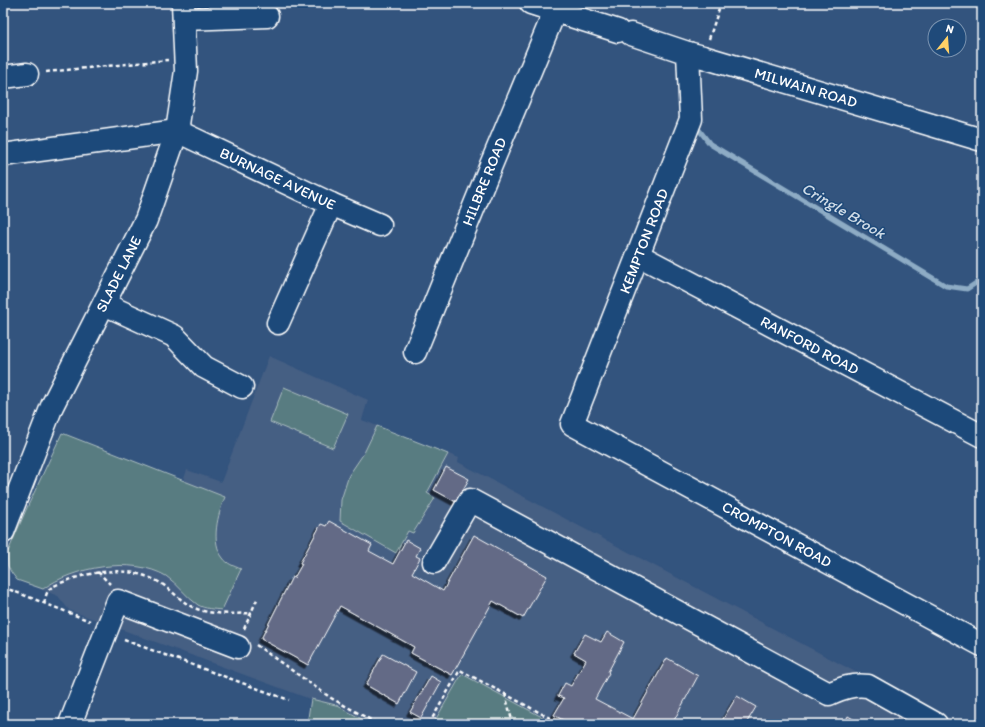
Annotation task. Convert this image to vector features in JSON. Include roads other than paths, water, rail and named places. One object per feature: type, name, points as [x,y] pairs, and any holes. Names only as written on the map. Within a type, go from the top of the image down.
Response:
[{"type":"street","name":"MILWAIN ROAD","points":[[531,3],[696,55],[982,140]]},
{"type":"street","points":[[183,11],[267,16]]},
{"type":"street","name":"SLADE LANE","points":[[3,532],[52,406],[146,220],[177,131],[186,71],[183,11]]},
{"type":"street","name":"HILBRE ROAD","points":[[415,352],[555,11]]},
{"type":"street","name":"KEMPTON ROAD","points":[[572,424],[691,119],[696,55]]},
{"type":"street","points":[[3,77],[27,74]]},
{"type":"street","points":[[3,155],[177,131]]},
{"type":"street","name":"BURNAGE AVENUE","points":[[177,131],[331,204],[380,225]]},
{"type":"street","points":[[278,323],[331,204]]},
{"type":"street","name":"RANFORD ROAD","points":[[638,255],[982,436]]},
{"type":"street","points":[[104,304],[174,336],[204,367],[242,387]]},
{"type":"street","name":"CROMPTON ROAD","points":[[572,424],[982,645]]},
{"type":"street","points":[[434,562],[470,500],[829,694],[849,686],[868,686],[936,724]]},
{"type":"street","points":[[70,724],[118,601],[246,645]]},
{"type":"waterway","name":"Cringle Brook","points":[[700,131],[710,144],[946,286],[967,289],[982,279]]}]
